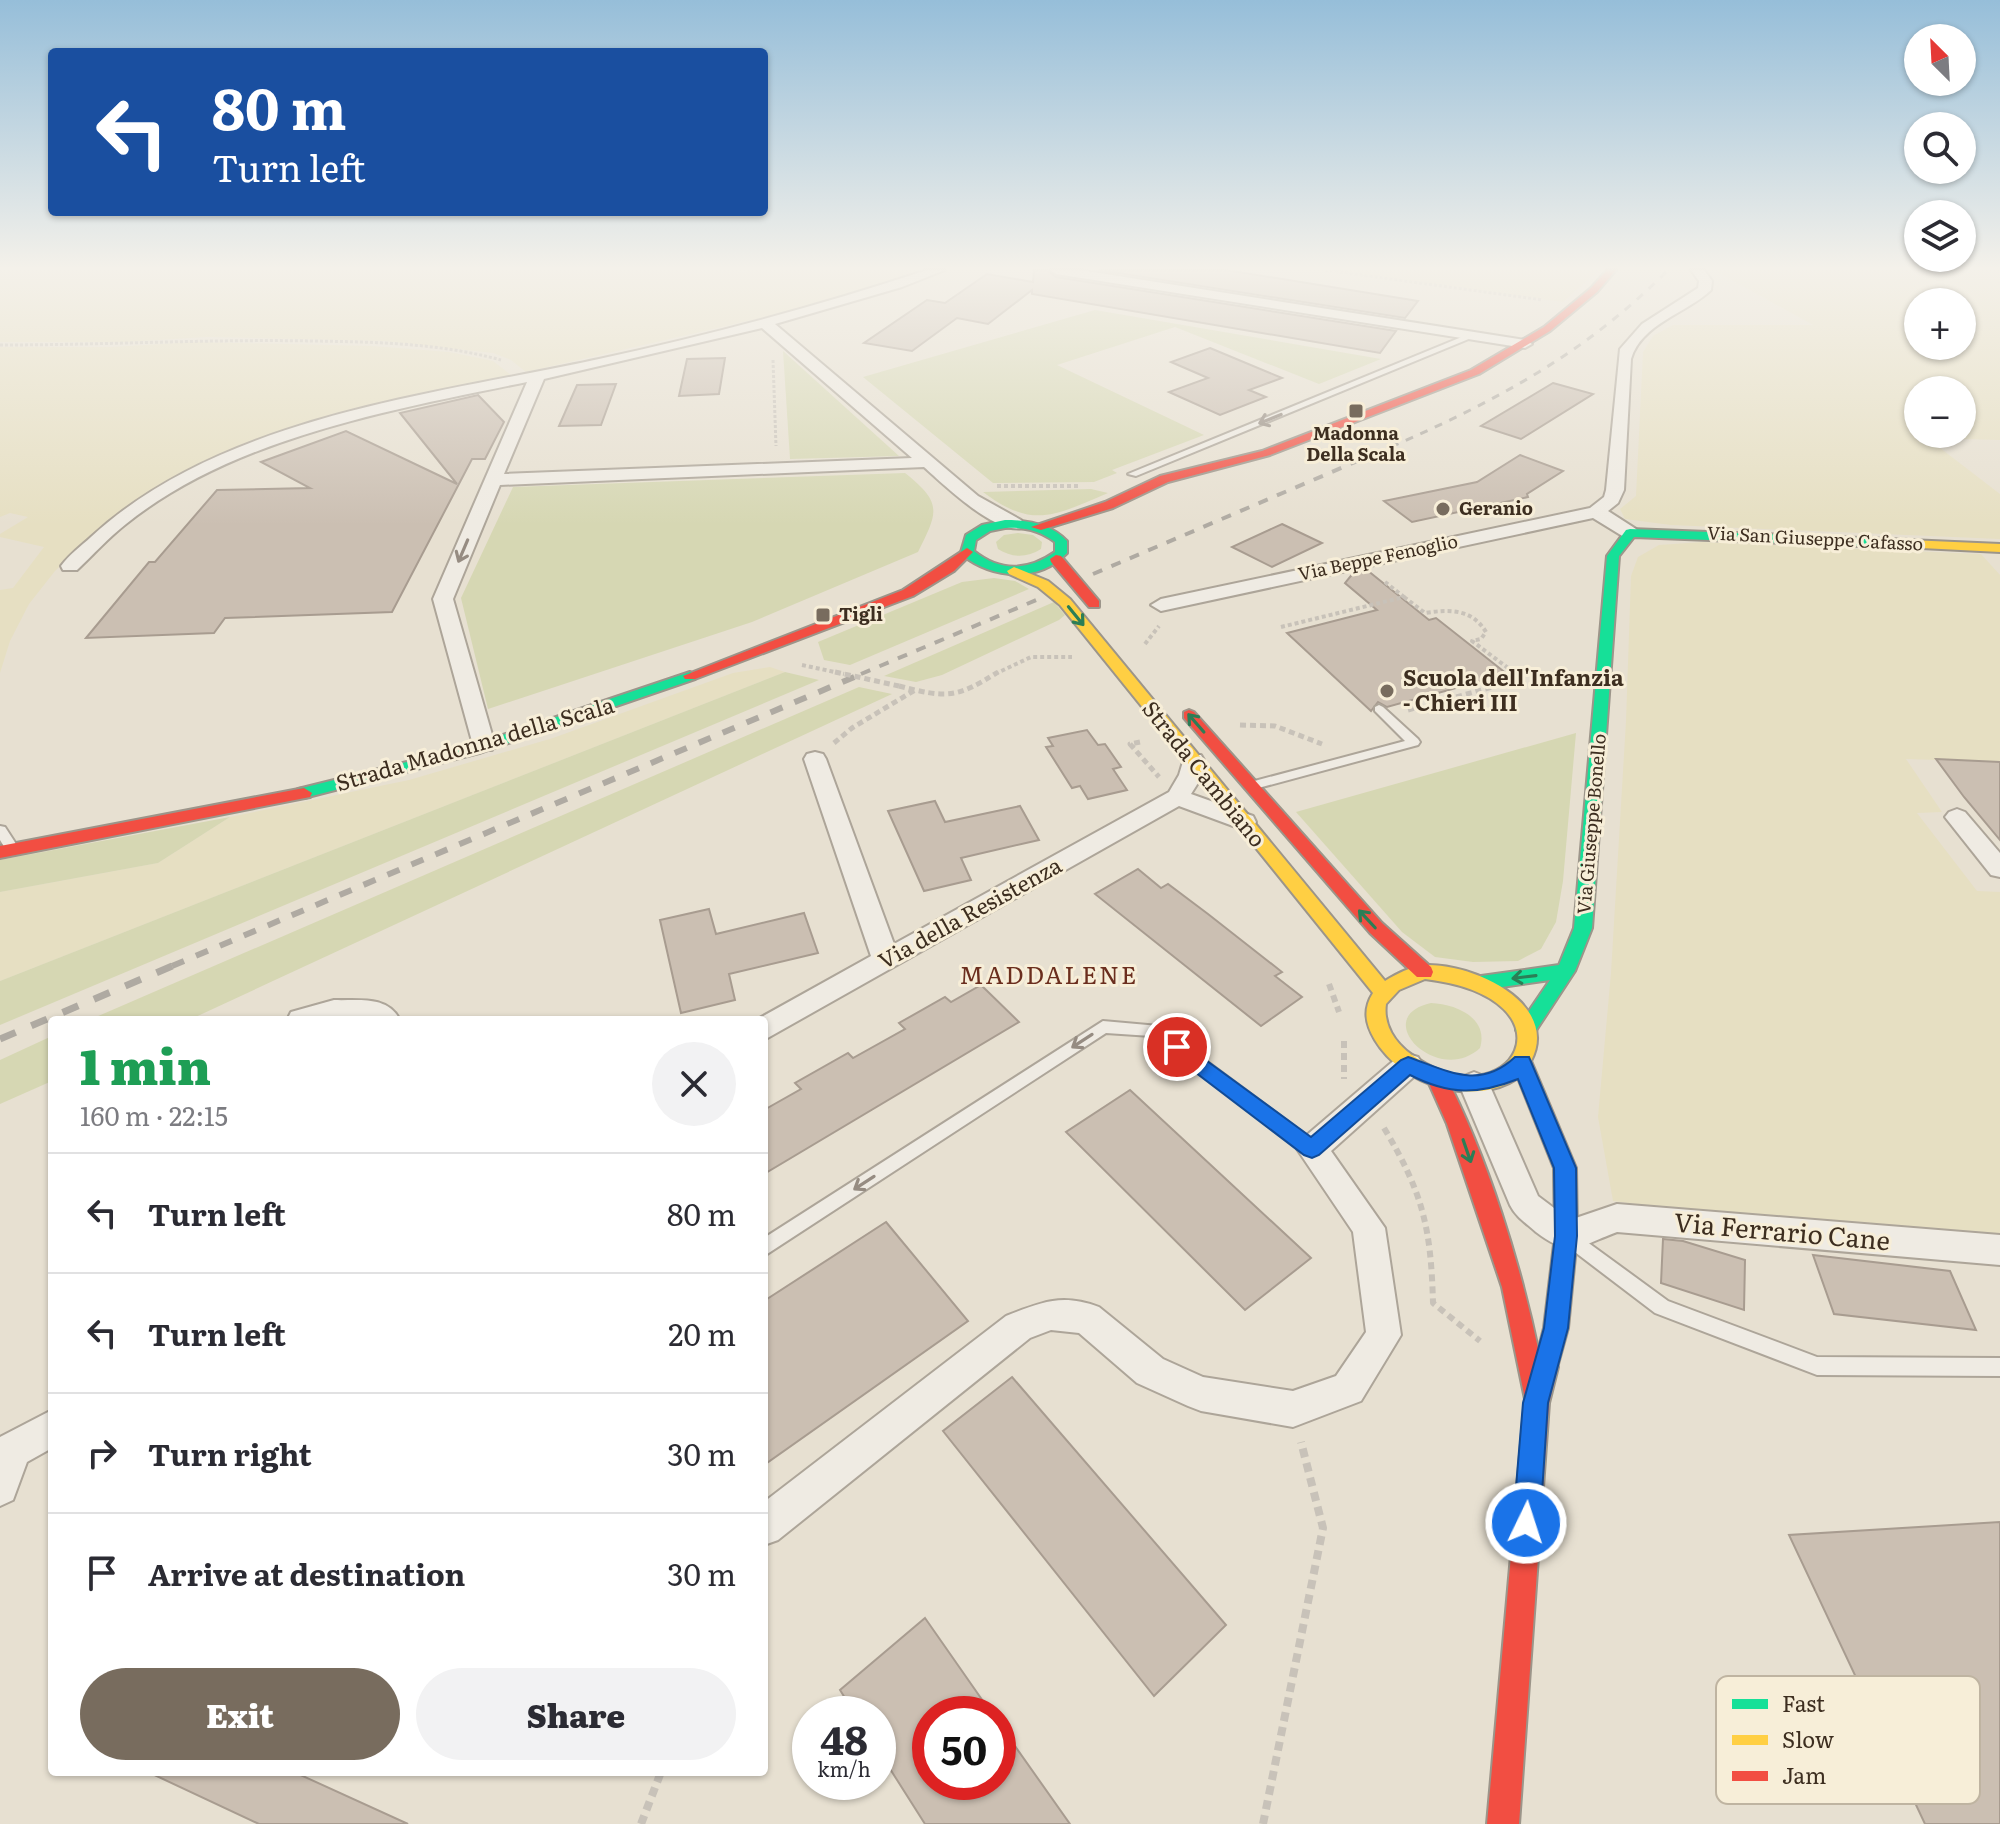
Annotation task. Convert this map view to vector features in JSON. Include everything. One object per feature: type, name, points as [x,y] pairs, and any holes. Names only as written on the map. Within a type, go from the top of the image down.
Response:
[{"type":"main road","points":[[1037,527],[1109,505],[1154,484],[1266,453],[1475,372],[1505,355]]},
{"type":"main road","points":[[1061,541],[1109,505]]},
{"type":"main road","points":[[933,580],[967,552],[970,538],[986,528],[1015,524],[1037,527],[1061,541]]},
{"type":"main road","name":"Via San Giuseppe Cafasso","points":[[1630,533],[2000,548]]},
{"type":"main road","name":"Via Giuseppe Bonello","points":[[1526,1030],[1566,971],[1583,928],[1613,556],[1630,533]]},
{"type":"main road","points":[[933,580],[1006,570],[1030,570],[1056,559],[1061,553],[1061,541]]},
{"type":"main road","name":"Strada Cambiano","points":[[967,552],[973,559],[1043,584],[1065,602],[1383,992]]},
{"type":"main road","points":[[1056,559],[1110,623]]},
{"type":"main road","name":"Strada Madonna della Scala","points":[[7,851],[232,808],[365,778],[484,745],[679,682],[798,634],[863,612],[933,580]]},
{"type":"main road","name":"Strada Cambiano","points":[[1177,701],[1376,928],[1424,972]]},
{"type":"main road","points":[[1481,983],[1566,971]]},
{"type":"main road","points":[[1424,972],[1452,974],[1481,983],[1510,1003],[1526,1030],[1528,1047],[1522,1063],[1510,1074],[1474,1084],[1422,1072],[1392,1052],[1381,1036],[1376,1021],[1376,1005],[1393,982],[1424,972]]},
{"type":"main road","points":[[1503,1824],[1536,1403],[1556,1328],[1566,1236],[1565,1168],[1522,1063]]},
{"type":"main road","points":[[1422,1072],[1458,1124],[1514,1287],[1536,1403]]},
{"type":"street","points":[[70,566],[106,529],[143,503],[241,455],[355,415],[626,355]]},
{"type":"street","points":[[803,355],[972,500],[1015,524]]},
{"type":"street","points":[[1626,355],[1615,490],[1612,499],[1596,512],[1630,533]]},
{"type":"street","points":[[484,745],[443,599],[494,480],[531,377]]},
{"type":"street","points":[[494,480],[927,462]]},
{"type":"street","points":[[972,500],[986,528]]},
{"type":"street","name":"Via Beppe Fenoglio","points":[[1161,605],[1596,512]]},
{"type":"street","points":[[815,759],[886,960]]},
{"type":"street","points":[[1170,788],[1191,775],[1193,760]]},
{"type":"street","points":[[1170,788],[1244,822]]},
{"type":"street","name":"Via della Resistenza","points":[[768,1027],[886,960],[1170,788]]},
{"type":"street","points":[[1957,817],[2000,869]]},
{"type":"street","points":[[314,1016],[334,1010],[378,1012],[382,1016]]},
{"type":"street","points":[[772,1515],[1018,1327],[1051,1314],[1087,1318],[1150,1371],[1201,1394],[1293,1409],[1348,1389],[1384,1335],[1369,1228],[1312,1149],[1422,1072]]},
{"type":"street","points":[[1474,1084],[1526,1205],[1544,1223],[1566,1236]]},
{"type":"street","name":"Via Ferrario Cane","points":[[1566,1236],[1617,1218],[2000,1250]]},
{"type":"street","points":[[0,1487],[6,1454],[48,1430]]},
{"type":"lane","points":[[1154,484],[1133,474],[1425,355]]},
{"type":"lane","points":[[1251,786],[1414,742],[1382,712]]},
{"type":"lane","points":[[0,830],[7,851]]},
{"type":"lane","points":[[768,1245],[1103,1027],[1154,1030],[1312,1149]]},
{"type":"lane","points":[[1566,1236],[1662,1307],[1817,1366],[2000,1367]]},
{"type":"path","points":[[482,355],[500,360],[531,377]]},
{"type":"path","points":[[772,355],[776,468]]},
{"type":"path","points":[[989,486],[1090,486]]},
{"type":"path","points":[[1382,712],[1522,679],[1472,641],[1481,639],[1486,632],[1482,623],[1468,613],[1446,610],[1425,613],[1383,581]]},
{"type":"path","points":[[1281,627],[1404,597]]},
{"type":"path","points":[[802,665],[899,686]]},
{"type":"path","points":[[815,759],[852,728],[915,690]]},
{"type":"path","points":[[1235,725],[1275,726],[1327,746],[1346,760]]},
{"type":"path","points":[[1142,745],[1139,741],[1130,744],[1153,773],[1170,788]]},
{"type":"path","points":[[1263,1824],[1323,1528],[1293,1409]]},
{"type":"path","points":[[641,1824],[659,1776]]},
{"type":"shaded area","points":[[0,355],[464,355],[493,361],[511,375],[338,416],[194,470],[153,491],[108,520],[55,571],[29,604],[10,641],[0,673],[0,590],[13,588],[44,547],[0,537],[0,534],[28,517],[10,513],[0,517]]},
{"type":"shaded area","points":[[498,355],[599,355],[526,372]]},
{"type":"shaded area","points":[[1643,355],[1904,355],[1904,360],[1976,360],[1976,355],[2000,355],[2000,440],[1976,439],[1976,376],[1904,376],[1904,448],[1940,448],[2000,494],[2000,539],[1671,525],[1625,519],[1620,509],[1636,496]]},
{"type":"shaded area","points":[[1703,542],[1981,554],[2000,575],[2000,762],[1906,759],[1942,812],[1917,813],[1977,891],[2000,892],[2000,1250],[1613,1201],[1598,1117],[1611,973],[1631,576],[1638,557],[1659,545]]},
{"type":"shaded area","points":[[770,667],[785,672],[0,981],[0,892],[158,863],[230,817],[409,780],[553,738],[733,673]]},
{"type":"green space","points":[[783,355],[788,355],[899,456],[790,459]]},
{"type":"green space","points":[[939,355],[1088,355],[1057,365],[1204,435],[1112,470],[1117,473],[1094,482],[993,483],[863,377]]},
{"type":"green space","points":[[1246,355],[1358,355],[1381,359],[1319,384]]},
{"type":"green space","points":[[905,473],[926,492],[933,509],[930,527],[918,552],[752,622],[488,709],[461,598],[513,487]]},
{"type":"green space","points":[[1091,489],[1108,493],[1045,515],[1016,511],[983,492]]},
{"type":"green space","points":[[1004,535],[1033,535],[1042,542],[1041,549],[1020,556],[998,549],[996,542]]},
{"type":"green space","points":[[994,578],[1015,581],[1029,589],[850,665],[824,660],[818,642],[962,582]]},
{"type":"green space","points":[[1054,602],[1065,615],[1059,620],[942,675],[916,682],[884,676]]},
{"type":"green space","points":[[785,672],[819,680],[0,1025],[0,981]]},
{"type":"green space","points":[[859,687],[892,694],[198,1016],[98,1016]]},
{"type":"green space","points":[[1576,733],[1563,881],[1556,922],[1541,949],[1518,961],[1473,962],[1435,957],[1402,932],[1296,812]]},
{"type":"green space","points":[[230,817],[158,863],[0,892],[0,860]]},
{"type":"green space","points":[[1431,1003],[1460,1010],[1475,1021],[1482,1037],[1480,1048],[1463,1058],[1446,1059],[1429,1055],[1416,1045],[1408,1034],[1406,1021],[1413,1011]]},
{"type":"green space","points":[[48,1038],[48,1083],[0,1104],[0,1060]]},
{"type":"building","points":[[1190,355],[1227,355],[1282,378],[1249,390],[1266,397],[1220,415],[1169,392],[1208,378],[1171,362]]},
{"type":"building","points":[[725,358],[719,394],[679,396],[687,359]]},
{"type":"building","points":[[1553,383],[1593,394],[1521,439],[1481,426]]},
{"type":"building","points":[[616,384],[601,425],[559,426],[577,385]]},
{"type":"building","points":[[478,395],[504,422],[485,459],[472,459],[392,612],[225,618],[214,633],[86,638],[149,562],[155,562],[217,490],[310,488],[261,462],[346,431],[457,484],[400,413]]},
{"type":"building","points":[[1520,455],[1563,471],[1527,494],[1528,497],[1412,522],[1384,501],[1477,482]]},
{"type":"building","points":[[1282,524],[1322,543],[1272,567],[1232,547]]},
{"type":"building","points":[[1367,570],[1429,620],[1436,618],[1507,674],[1387,707],[1378,702],[1371,711],[1287,633],[1377,610],[1345,583],[1354,572]]},
{"type":"building","points":[[1087,730],[1098,745],[1105,744],[1121,767],[1113,769],[1127,790],[1088,799],[1080,786],[1072,788],[1046,747],[1053,746],[1048,738]]},
{"type":"building","points":[[1936,759],[2000,762],[2000,840],[1964,797]]},
{"type":"building","points":[[935,801],[945,822],[1020,806],[1039,840],[961,858],[971,880],[924,891],[888,811]]},
{"type":"building","points":[[1138,869],[1161,888],[1168,884],[1208,914],[1282,972],[1275,976],[1302,997],[1261,1026],[1095,894]]},
{"type":"building","points":[[709,909],[716,934],[804,913],[818,953],[729,974],[735,1000],[681,1013],[660,920]]},
{"type":"building","points":[[981,985],[1019,1022],[768,1172],[768,1108],[801,1089],[795,1083],[848,1053],[853,1058],[905,1029],[899,1023],[945,997],[951,1002]]},
{"type":"building","points":[[1130,1090],[1311,1258],[1245,1310],[1066,1132]]},
{"type":"building","points":[[886,1222],[968,1321],[768,1462],[768,1298]]},
{"type":"building","points":[[1663,1239],[1683,1241],[1745,1260],[1744,1310],[1661,1283]]},
{"type":"building","points":[[1813,1255],[1950,1271],[1976,1330],[1834,1314]]},
{"type":"building","points":[[1012,1377],[1226,1625],[1154,1696],[943,1431]]},
{"type":"building","points":[[2000,1522],[2000,1824],[1925,1824],[1916,1804],[1980,1804],[1980,1676],[1855,1676],[1789,1535]]},
{"type":"building","points":[[925,1618],[979,1696],[912,1696],[912,1800],[1016,1800],[1016,1748],[1070,1824],[925,1824],[896,1778],[896,1696],[844,1696],[840,1690]]},
{"type":"building","points":[[157,1776],[303,1776],[408,1824],[259,1824]]},
{"type":"railway","points":[[1391,447],[1503,393],[1564,355]]},
{"type":"railway","points":[[1093,574],[1395,445]]},
{"type":"railway","points":[[861,674],[1041,598]]},
{"type":"railway","points":[[172,966],[866,672]]},
{"type":"railway","points":[[54,1016],[177,964]]},
{"type":"railway","points":[[0,1039],[48,1019]]},
{"type":"traffic: fast","points":[[1005,524],[1028,525],[1048,532],[1061,541],[1061,553],[1038,567],[1014,571],[989,566],[967,552],[970,538],[986,528],[1005,524]]},
{"type":"traffic: fast","points":[[1526,1030],[1566,971],[1583,928],[1613,556],[1630,533],[1886,543]]},
{"type":"traffic: fast","points":[[304,793],[473,750],[690,676]]},
{"type":"traffic: fast","points":[[1481,983],[1566,971]]},
{"type":"traffic: slow","points":[[1886,543],[2000,548]]},
{"type":"traffic: slow","points":[[1014,571],[1043,584],[1065,602],[1383,992]]},
{"type":"traffic: slow","points":[[1424,972],[1476,983],[1508,1001],[1519,1013],[1526,1028],[1526,1051],[1515,1069],[1506,1076],[1484,1082],[1449,1081],[1415,1068],[1388,1045],[1379,1030],[1376,1004],[1392,985],[1424,972]]},
{"type":"traffic: slow","points":[[1522,1063],[1565,1168],[1566,1236],[1556,1328],[1546,1367]]},
{"type":"traffic: jam","points":[[1037,527],[1109,505],[1164,479],[1266,453],[1475,372],[1503,355]]},
{"type":"traffic: jam","points":[[690,676],[908,593],[949,568],[967,552]]},
{"type":"traffic: jam","points":[[1056,559],[1094,604]]},
{"type":"traffic: jam","points":[[1189,715],[1376,928],[1424,972]]},
{"type":"traffic: jam","points":[[0,852],[304,793]]},
{"type":"traffic: jam","points":[[1437,1079],[1458,1124],[1514,1287],[1534,1392]]},
{"type":"traffic: jam","points":[[1503,1824],[1536,1403],[1546,1367]]},
{"type":"place","name":"Madonna Della Scala","points":[[1356,411]]},
{"type":"place","name":"Geranio","points":[[1443,509]]},
{"type":"place","name":"Tigli","points":[[823,615]]},
{"type":"place","name":"Scuola dell'Infanzia - Chieri III","points":[[1387,691]]},
{"type":"district","name":"MADDALENE","points":[[1049,976]]},
{"type":"route","points":[[1177,1047],[1312,1149],[1408,1065],[1437,1079],[1474,1084],[1494,1081],[1510,1074],[1522,1063],[1565,1168],[1566,1236],[1556,1328],[1536,1403],[1526,1523]]}]
